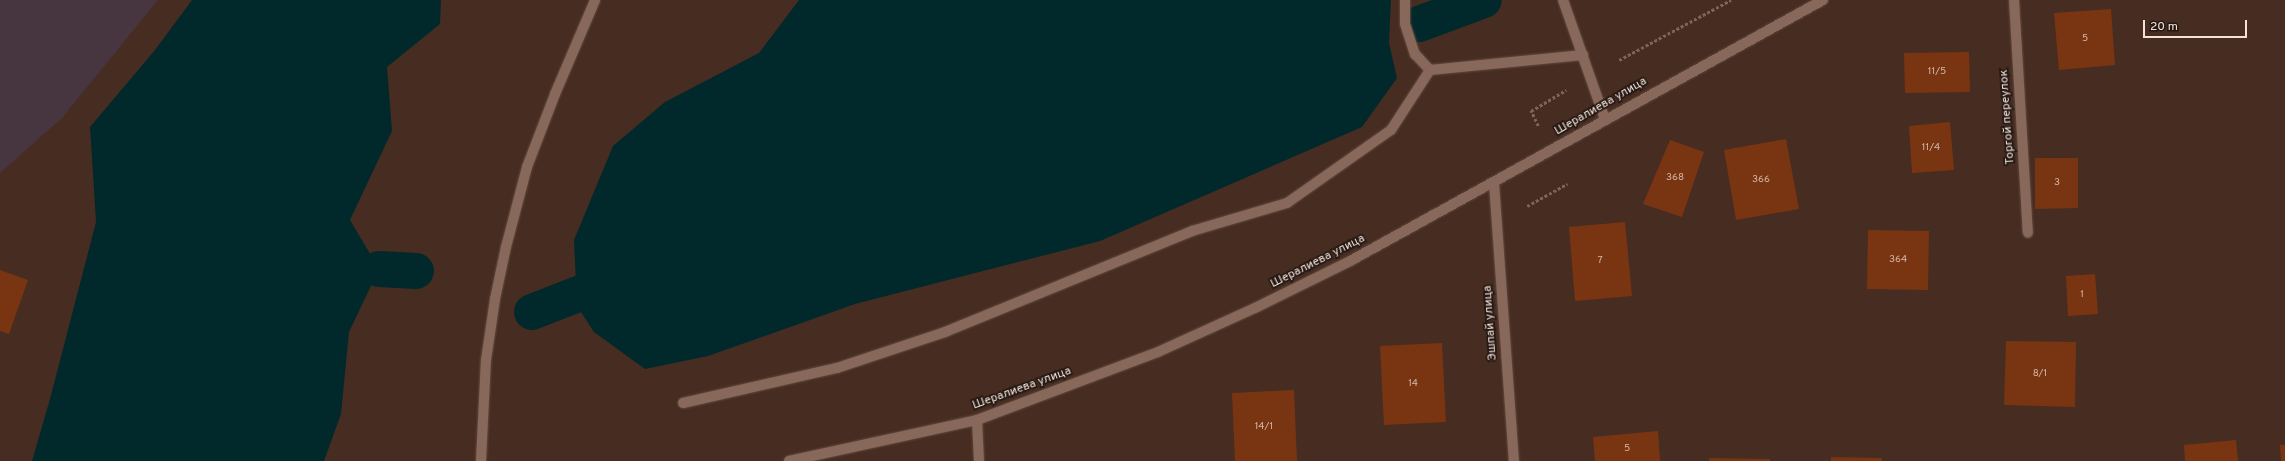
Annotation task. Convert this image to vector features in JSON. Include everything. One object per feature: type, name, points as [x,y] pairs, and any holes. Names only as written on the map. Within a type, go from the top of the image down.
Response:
[{"type":"street","points":[[481,461],[486,360],[495,299],[506,247],[527,167],[595,0]]},
{"type":"street","points":[[1405,0],[1405,24],[1407,30],[1416,54],[1430,70]]},
{"type":"street","points":[[1563,0],[1605,119]]},
{"type":"street","name":"Шералиева улица","points":[[789,461],[976,420],[1158,352],[1255,308],[1352,260],[1494,183],[1605,119],[1823,0]]},
{"type":"street","name":"Торгой переулок","points":[[2014,0],[2028,232]]},
{"type":"street","points":[[1430,70],[1583,55]]},
{"type":"street","points":[[683,404],[837,368],[945,332],[1192,231],[1287,203],[1391,130],[1430,70]]},
{"type":"street","name":"Эшпай улица","points":[[1494,183],[1514,461]]},
{"type":"street","points":[[976,420],[979,461]]},
{"type":"path","points":[[1619,60],[1731,0]]},
{"type":"path","points":[[1538,126],[1531,111],[1566,90]]},
{"type":"path","points":[[1527,206],[1567,184]]},
{"type":"shaded area","points":[[0,0],[158,0],[62,118],[0,173]]},
{"type":"water","points":[[192,0],[441,0],[440,24],[387,67],[392,131],[350,220],[379,269],[349,332],[341,414],[324,461],[32,461],[50,399],[96,222],[90,127],[155,50]]},
{"type":"water","points":[[799,0],[1391,0],[1389,43],[1397,78],[1362,127],[1100,241],[855,304],[708,356],[645,369],[594,332],[577,306],[574,240],[613,146],[665,102],[759,53]]},
{"type":"building","points":[[2111,9],[2115,65],[2059,70],[2054,13]]},
{"type":"building","points":[[1969,52],[1970,92],[1905,93],[1904,53]]},
{"type":"building","points":[[1950,122],[1954,170],[1912,173],[1909,126]]},
{"type":"building","points":[[1786,139],[1799,209],[1736,220],[1724,150]]},
{"type":"building","points":[[1670,140],[1704,152],[1682,217],[1643,204]]},
{"type":"building","points":[[2035,158],[2078,158],[2078,208],[2035,209]]},
{"type":"building","points":[[1625,222],[1632,296],[1575,301],[1569,227]]},
{"type":"building","points":[[1868,230],[1929,231],[1928,290],[1867,289]]},
{"type":"building","points":[[0,270],[28,280],[9,334],[0,331]]},
{"type":"building","points":[[2095,274],[2098,314],[2068,316],[2066,276]]},
{"type":"building","points":[[2006,341],[2076,342],[2075,407],[2004,405]]},
{"type":"building","points":[[1442,343],[1446,422],[1384,425],[1380,346]]},
{"type":"building","points":[[1294,390],[1297,461],[1235,461],[1232,393]]},
{"type":"building","points":[[1658,431],[1660,461],[1595,461],[1593,437]]},
{"type":"building","points":[[2236,440],[2238,461],[2185,461],[2184,445]]},
{"type":"building","points":[[2280,445],[2285,445],[2285,461],[2281,461]]},
{"type":"building","points":[[1831,457],[1882,458],[1882,461],[1831,461]]},
{"type":"building","points":[[1709,458],[1770,459],[1770,461],[1709,461]]},
{"type":"waterway","points":[[1419,24],[1484,0]]},
{"type":"waterway","points":[[379,269],[416,271]]},
{"type":"waterway","points":[[532,312],[622,277]]}]
